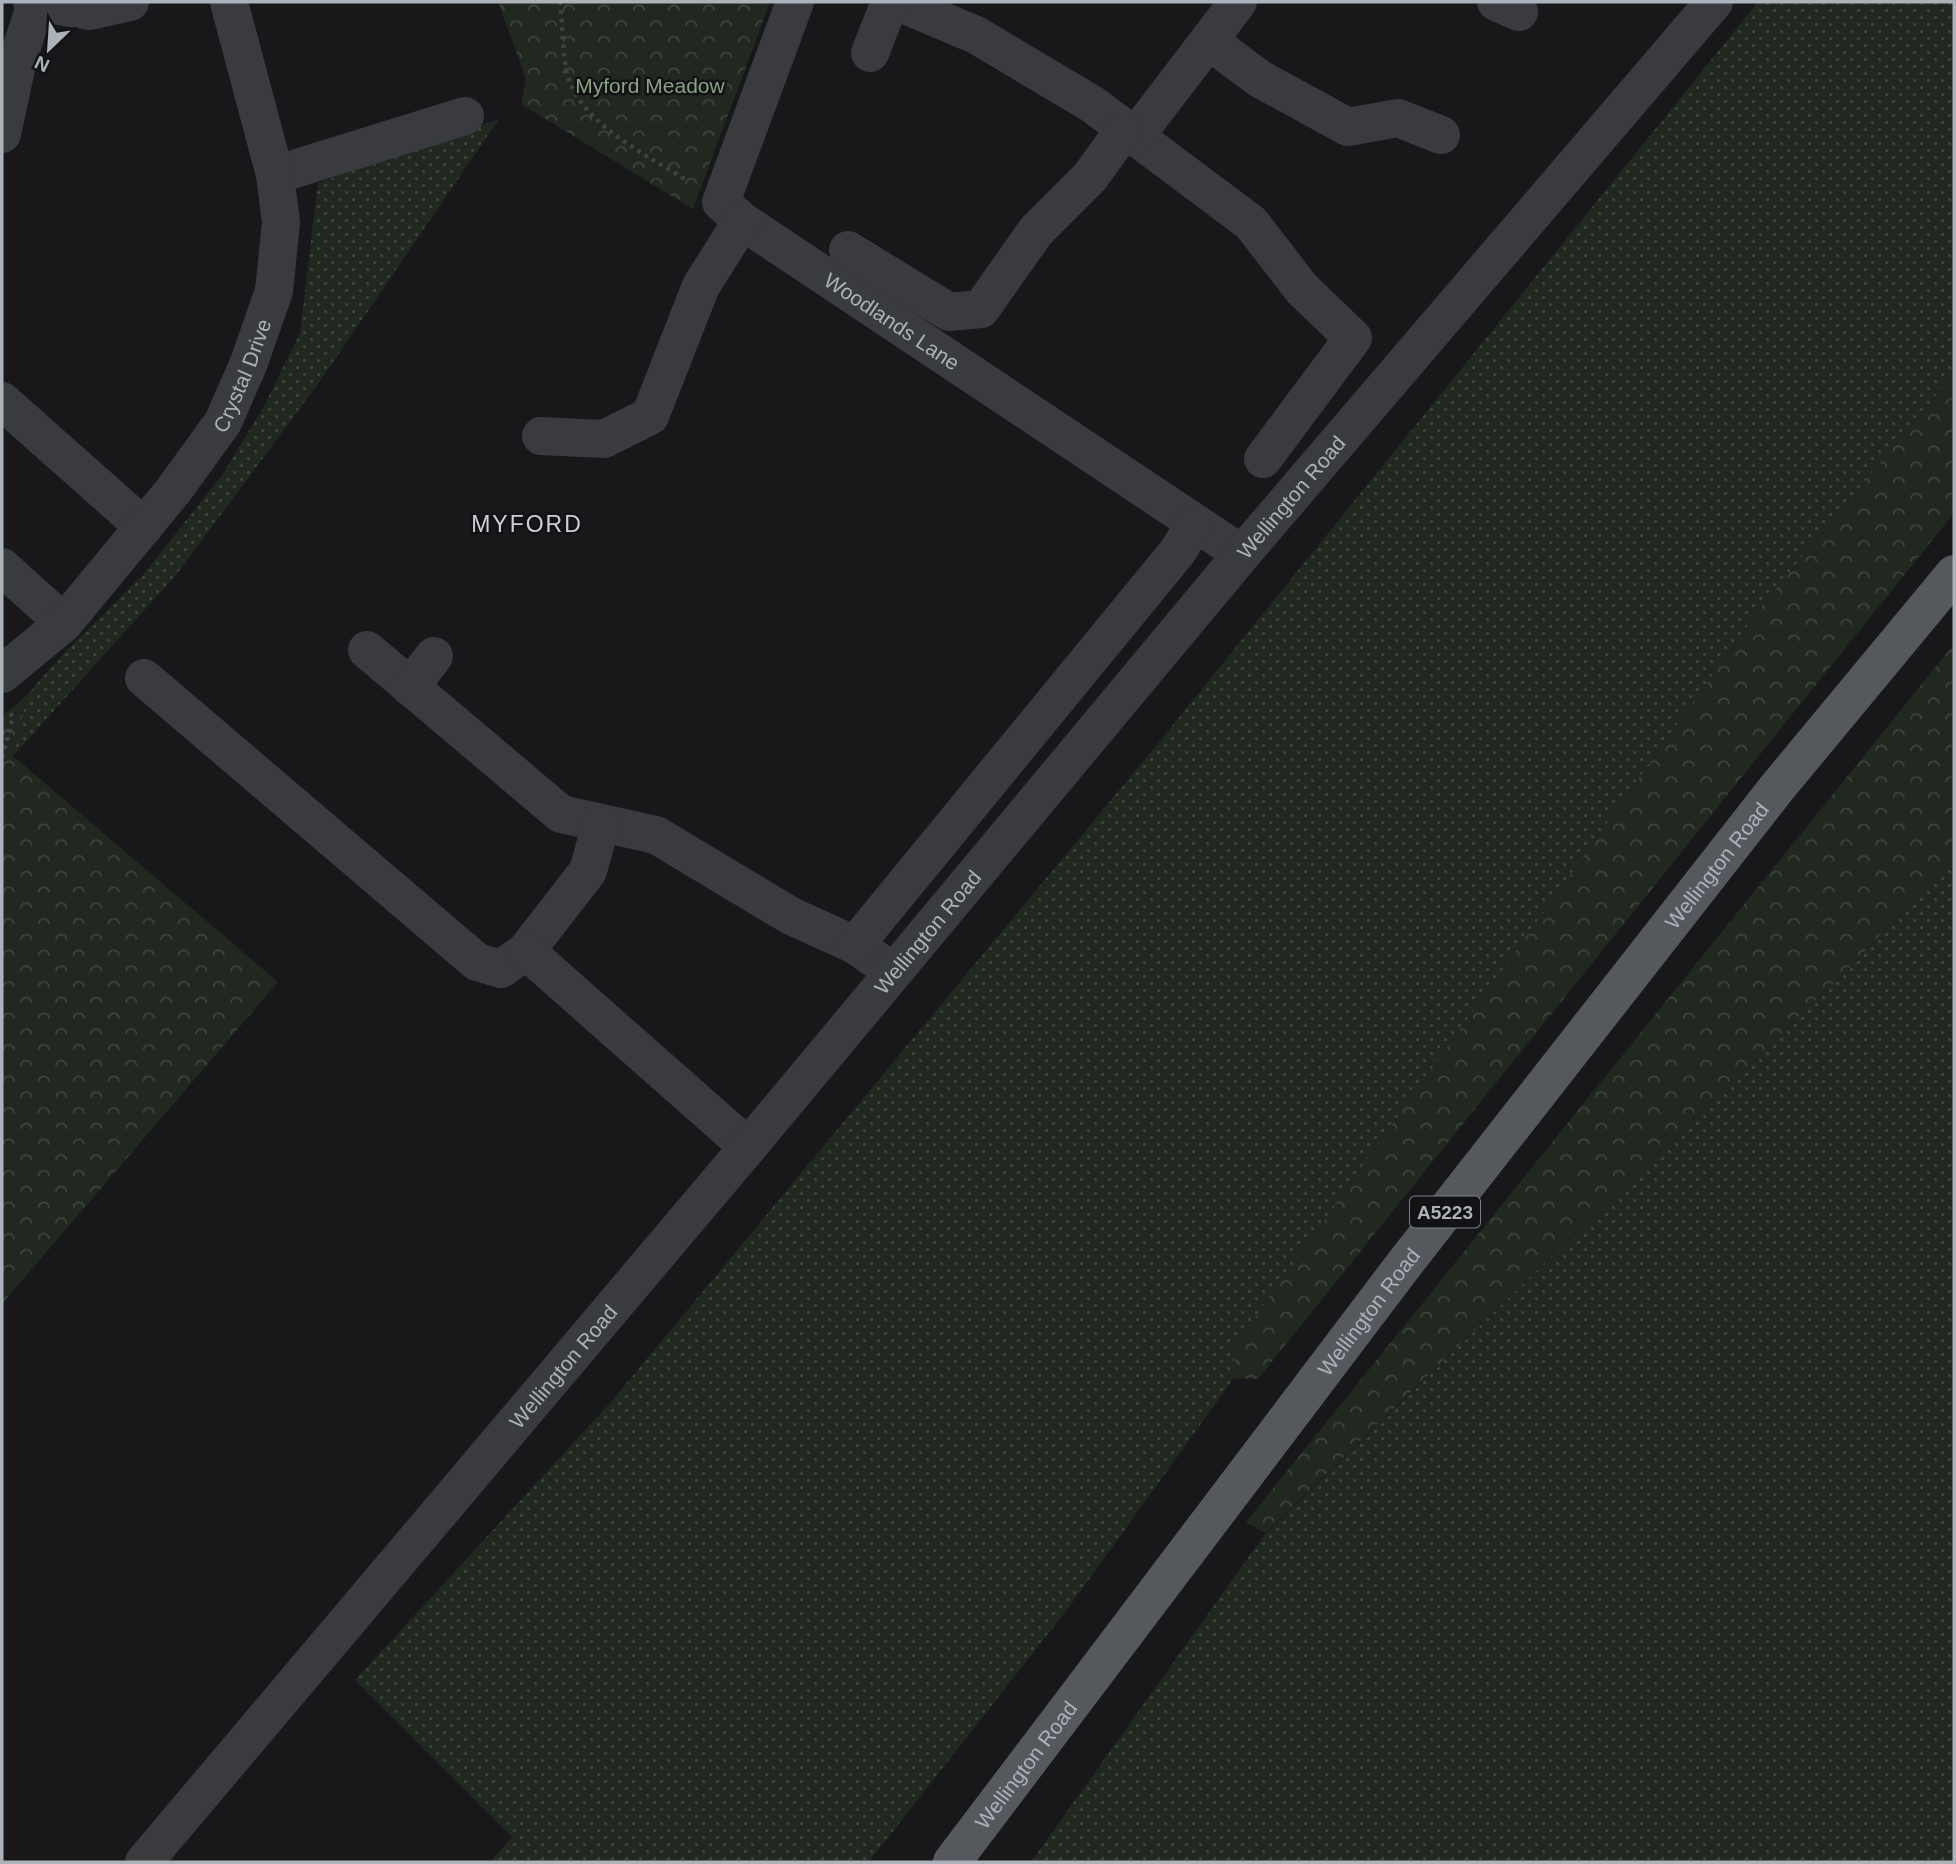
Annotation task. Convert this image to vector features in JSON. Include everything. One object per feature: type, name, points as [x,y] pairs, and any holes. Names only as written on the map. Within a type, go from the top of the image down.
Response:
[{"type":"main road","name":"Wellington Road","points":[[952,1862],[1410,1256],[1776,789],[1954,574]]},
{"type":"street","points":[[2,134],[34,3],[90,11],[130,2]]},
{"type":"street","name":"Crystal Drive","points":[[2,674],[64,623],[144,527],[223,422],[248,365],[274,291],[281,222],[275,175],[229,2]]},
{"type":"street","points":[[541,436],[604,439],[650,416],[731,211],[795,2]]},
{"type":"street","points":[[870,53],[890,2]]},
{"type":"street","points":[[898,2],[945,10],[976,35],[1092,103],[1129,134],[1251,223],[1303,289],[1353,338],[1263,459]]},
{"type":"street","points":[[848,250],[949,312],[981,309],[1036,230],[1129,134],[1209,41],[1238,2]]},
{"type":"street","name":"Wellington Road","points":[[144,1862],[748,1147],[1242,554],[1714,2]]},
{"type":"street","points":[[1209,41],[1260,79],[1348,127],[1398,118],[1441,135]]},
{"type":"street","points":[[275,175],[465,116]]},
{"type":"street","name":"Woodlands Lane","points":[[731,211],[1242,554]]},
{"type":"street","points":[[2,401],[144,527]]},
{"type":"street","points":[[855,946],[1178,551],[1195,523]]},
{"type":"street","points":[[2,567],[64,623]]},
{"type":"street","points":[[367,650],[561,814],[656,835],[791,916],[855,946],[892,971]]},
{"type":"street","points":[[410,687],[434,656]]},
{"type":"street","points":[[144,678],[477,962],[501,969],[526,951],[588,871],[601,824]]},
{"type":"street","points":[[526,951],[748,1147]]},
{"type":"path","points":[[560,2],[568,77],[583,104],[615,135],[731,211]]},
{"type":"path","points":[[2,704],[13,717],[2,757]]},
{"type":"green space","name":"Myford Meadow","points":[[498,2],[770,2],[693,209],[521,104],[526,79]]},
{"type":"green space","points":[[1758,2],[1954,2],[1954,374],[1764,603],[1233,1349],[1234,1378],[1069,1607],[869,1862],[490,1862],[512,1837],[355,1680],[611,1402],[1160,741]]},
{"type":"green space","points":[[499,119],[318,384],[176,575],[13,756],[27,695],[65,652],[142,576],[223,474],[264,406],[300,333],[318,183]]},
{"type":"green space","points":[[1954,374],[1954,513],[1258,1379],[1234,1378],[1232,1349],[1764,603]]},
{"type":"green space","points":[[1954,644],[1954,856],[1848,969],[1265,1533],[1246,1522]]},
{"type":"green space","points":[[27,695],[13,756],[278,982],[2,1304],[2,716]]},
{"type":"green space","points":[[1954,856],[1954,1862],[1031,1862],[1265,1534],[1848,969]]},
{"type":"district","name":"MYFORD","points":[[527,524]]}]
